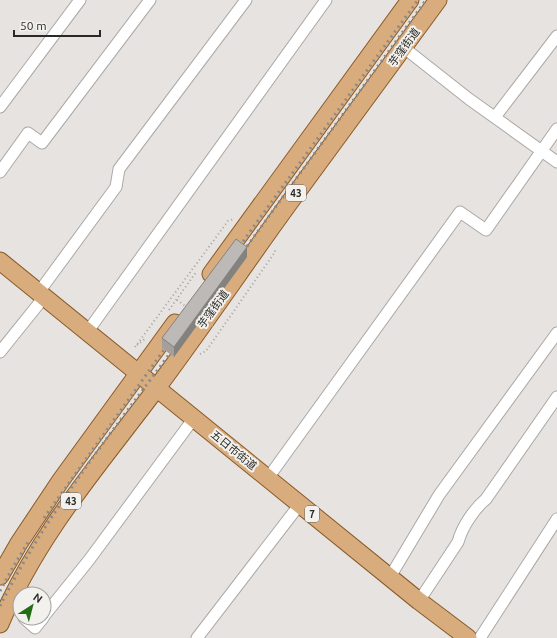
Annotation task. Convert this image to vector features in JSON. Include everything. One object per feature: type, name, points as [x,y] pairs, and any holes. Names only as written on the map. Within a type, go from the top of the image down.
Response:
[{"type":"main road","name":"芋窪街道","points":[[200,289],[410,0]]},
{"type":"main road","name":"芋窪街道","points":[[22,586],[30,562],[49,532],[117,439],[158,387],[403,47],[434,1]]},
{"type":"main road","name":"五日市街道","points":[[0,261],[158,387],[419,601],[468,638]]},
{"type":"main road","name":"芋窪街道","points":[[0,576],[19,543],[61,480],[140,373],[185,306]]},
{"type":"main road","name":"芋窪街道","points":[[0,624],[12,611]]},
{"type":"street","points":[[0,107],[80,0]]},
{"type":"street","points":[[0,172],[28,133],[42,143],[150,0]]},
{"type":"street","points":[[0,352],[116,187],[119,169],[246,0]]},
{"type":"street","points":[[88,331],[326,0]]},
{"type":"street","points":[[495,117],[557,36]]},
{"type":"street","points":[[403,47],[557,162]]},
{"type":"street","points":[[268,478],[460,212],[486,230],[557,129]]},
{"type":"street","points":[[390,577],[439,495],[557,334]]},
{"type":"street","points":[[419,601],[458,542],[460,533],[479,505],[486,499],[557,397]]},
{"type":"street","points":[[52,606],[89,560],[194,418]]},
{"type":"street","points":[[197,638],[300,504]]},
{"type":"street","points":[[480,638],[557,519]]},
{"type":"path","points":[[168,312],[185,306],[198,269],[199,261]]},
{"type":"path","points":[[202,319],[215,328]]},
{"type":"path","points":[[135,347],[150,335]]},
{"type":"building","points":[[236,239],[247,247],[174,347],[162,338]]},
{"type":"railway","points":[[236,251],[418,0]]},
{"type":"railway","points":[[240,256],[426,0]]},
{"type":"railway","points":[[44,518],[171,340]]},
{"type":"railway","points":[[0,606],[39,538],[82,472],[176,345]]},
{"type":"railway","points":[[0,591],[30,539]]}]
